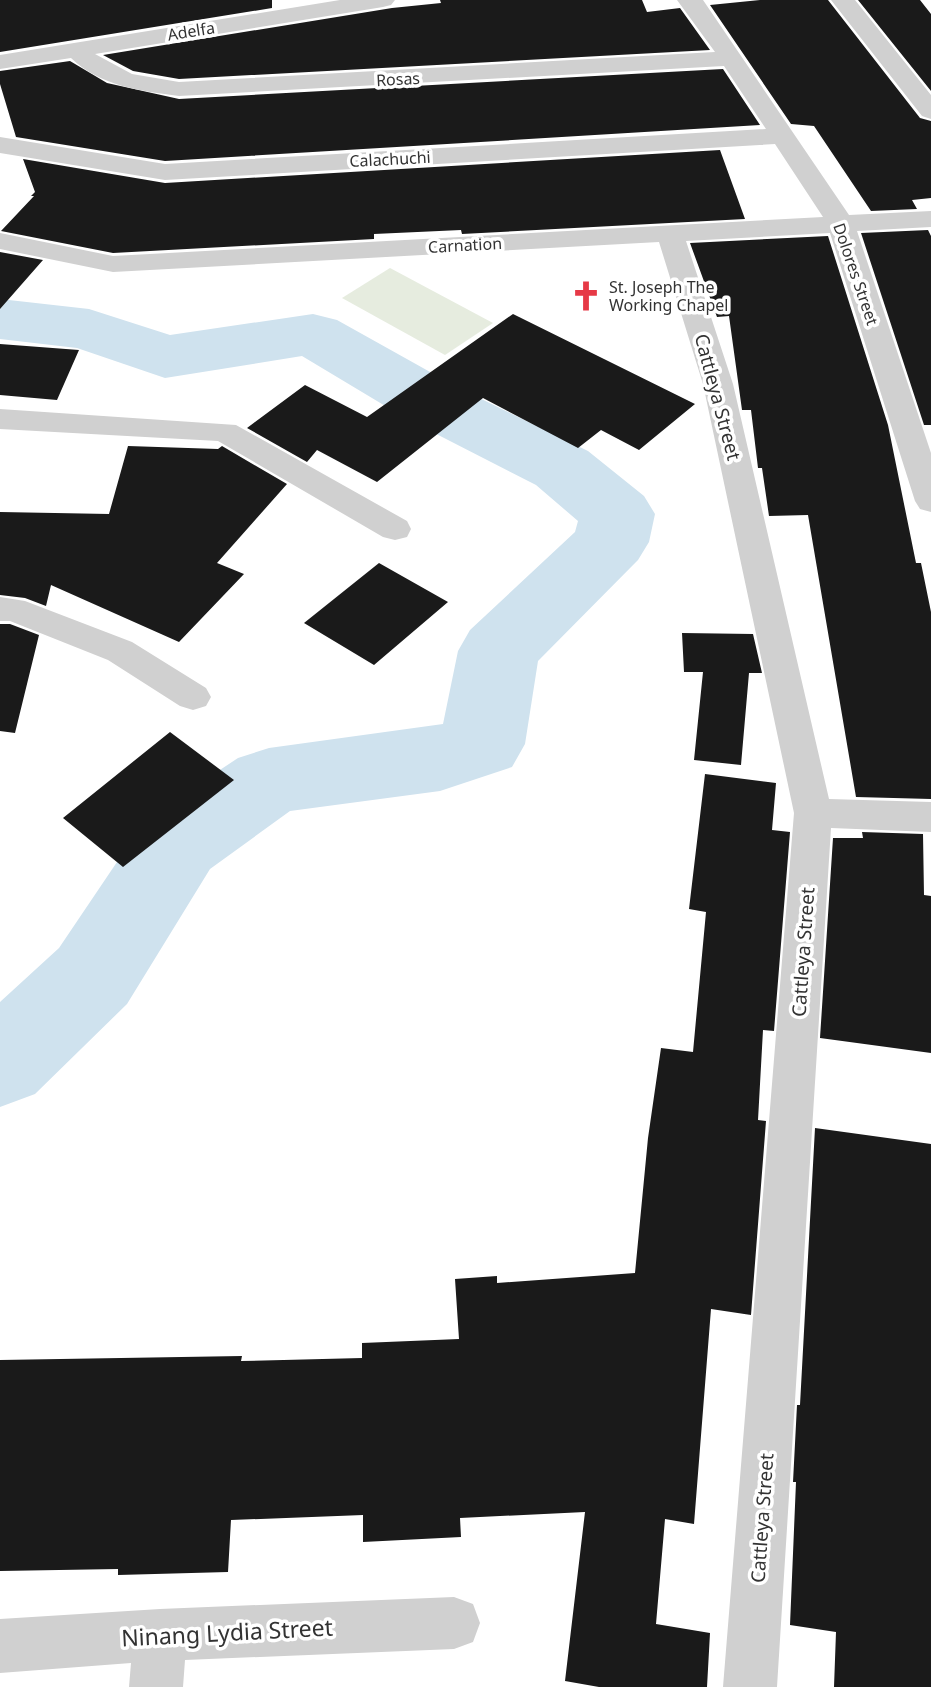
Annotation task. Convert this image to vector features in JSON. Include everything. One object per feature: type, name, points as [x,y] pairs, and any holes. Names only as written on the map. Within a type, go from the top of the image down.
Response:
[{"type":"street","name":"Adelfa","points":[[0,62],[383,0]]},
{"type":"street","name":"Dolores Street","points":[[689,0],[731,58],[841,224],[931,501]]},
{"type":"street","points":[[843,0],[931,111]]},
{"type":"street","name":"Rosas","points":[[76,49],[90,65],[132,82],[179,89],[731,58]]},
{"type":"street","name":"Calachuchi","points":[[0,145],[165,172],[782,136]]},
{"type":"street","name":"Carnation","points":[[0,241],[113,264],[931,219]]},
{"type":"street","name":"Cattleya Street","points":[[670,234],[718,384],[813,813],[750,1687]]},
{"type":"street","points":[[0,419],[225,432],[395,529]]},
{"type":"street","points":[[0,609],[13,609],[121,651],[193,697]]},
{"type":"street","points":[[813,813],[931,817]]},
{"type":"street","name":"Ninang Lydia Street","points":[[0,1646],[160,1635],[454,1623]]},
{"type":"street","points":[[156,1687],[160,1635]]},
{"type":"shaded area","points":[[390,268],[493,323],[445,355],[342,298]]},
{"type":"building","points":[[0,0],[272,0],[272,8],[0,52]]},
{"type":"building","points":[[440,0],[642,0],[647,12],[680,8],[710,50],[179,79],[133,71],[103,55],[392,8],[441,3]]},
{"type":"building","points":[[760,0],[828,0],[920,118],[931,121],[931,198],[912,200],[917,209],[871,211],[814,126],[791,124],[710,5]]},
{"type":"building","points":[[858,0],[920,0],[931,14],[931,91]]},
{"type":"building","points":[[70,61],[107,83],[179,99],[723,69],[760,125],[165,161],[16,137],[0,84],[0,71]]},
{"type":"building","points":[[720,150],[745,219],[462,234],[461,230],[374,234],[374,239],[113,253],[1,231],[34,196],[31,196],[35,192],[23,159],[165,183]]},
{"type":"building","points":[[928,230],[931,236],[931,425],[924,425],[861,233]]},
{"type":"building","points":[[828,236],[888,425],[916,563],[921,563],[931,612],[931,799],[856,797],[808,515],[769,516],[762,468],[758,468],[751,410],[742,410],[729,316],[717,317],[690,243]]},
{"type":"building","points":[[0,252],[43,260],[0,309]]},
{"type":"building","points":[[513,314],[695,404],[639,450],[601,430],[578,448],[483,398],[377,482],[317,450],[307,462],[247,428],[305,385],[367,417]]},
{"type":"building","points":[[0,344],[79,350],[57,400],[0,395]]},
{"type":"building","points":[[128,446],[218,449],[222,446],[287,484],[217,563],[244,574],[179,642],[51,585],[46,606],[25,598],[0,595],[0,512],[109,514]]},
{"type":"building","points":[[379,563],[448,602],[374,665],[304,623]]},
{"type":"building","points":[[0,624],[10,624],[39,635],[15,733],[0,731]]},
{"type":"building","points":[[682,633],[753,634],[762,673],[749,673],[741,765],[694,760],[703,672],[684,672]]},
{"type":"building","points":[[170,732],[234,780],[123,867],[63,818]]},
{"type":"building","points":[[705,774],[776,783],[772,830],[790,832],[774,1031],[763,1030],[758,1120],[766,1121],[751,1315],[711,1309],[694,1524],[665,1519],[656,1624],[710,1633],[707,1687],[599,1687],[565,1681],[585,1512],[460,1518],[461,1537],[363,1542],[363,1515],[231,1520],[228,1572],[118,1575],[118,1569],[0,1571],[0,1360],[242,1356],[241,1361],[362,1358],[362,1343],[459,1339],[455,1279],[497,1276],[497,1283],[635,1273],[648,1138],[661,1048],[693,1052],[706,912],[689,909]]},
{"type":"building","points":[[862,832],[923,834],[924,895],[931,896],[931,1053],[820,1038],[833,838],[863,838]]},
{"type":"building","points":[[815,1128],[931,1144],[931,1687],[834,1687],[836,1632],[790,1625],[796,1482],[793,1482],[797,1405],[800,1405]]},
{"type":"waterway","points":[[0,319],[89,329],[165,357],[313,334],[432,403],[562,468],[617,514],[611,542],[499,651],[482,744],[440,759],[269,781],[178,844],[93,976],[0,1064]]},
{"type":"place","name":"St. Joseph The Working Chapel","points":[[586,296]]}]
